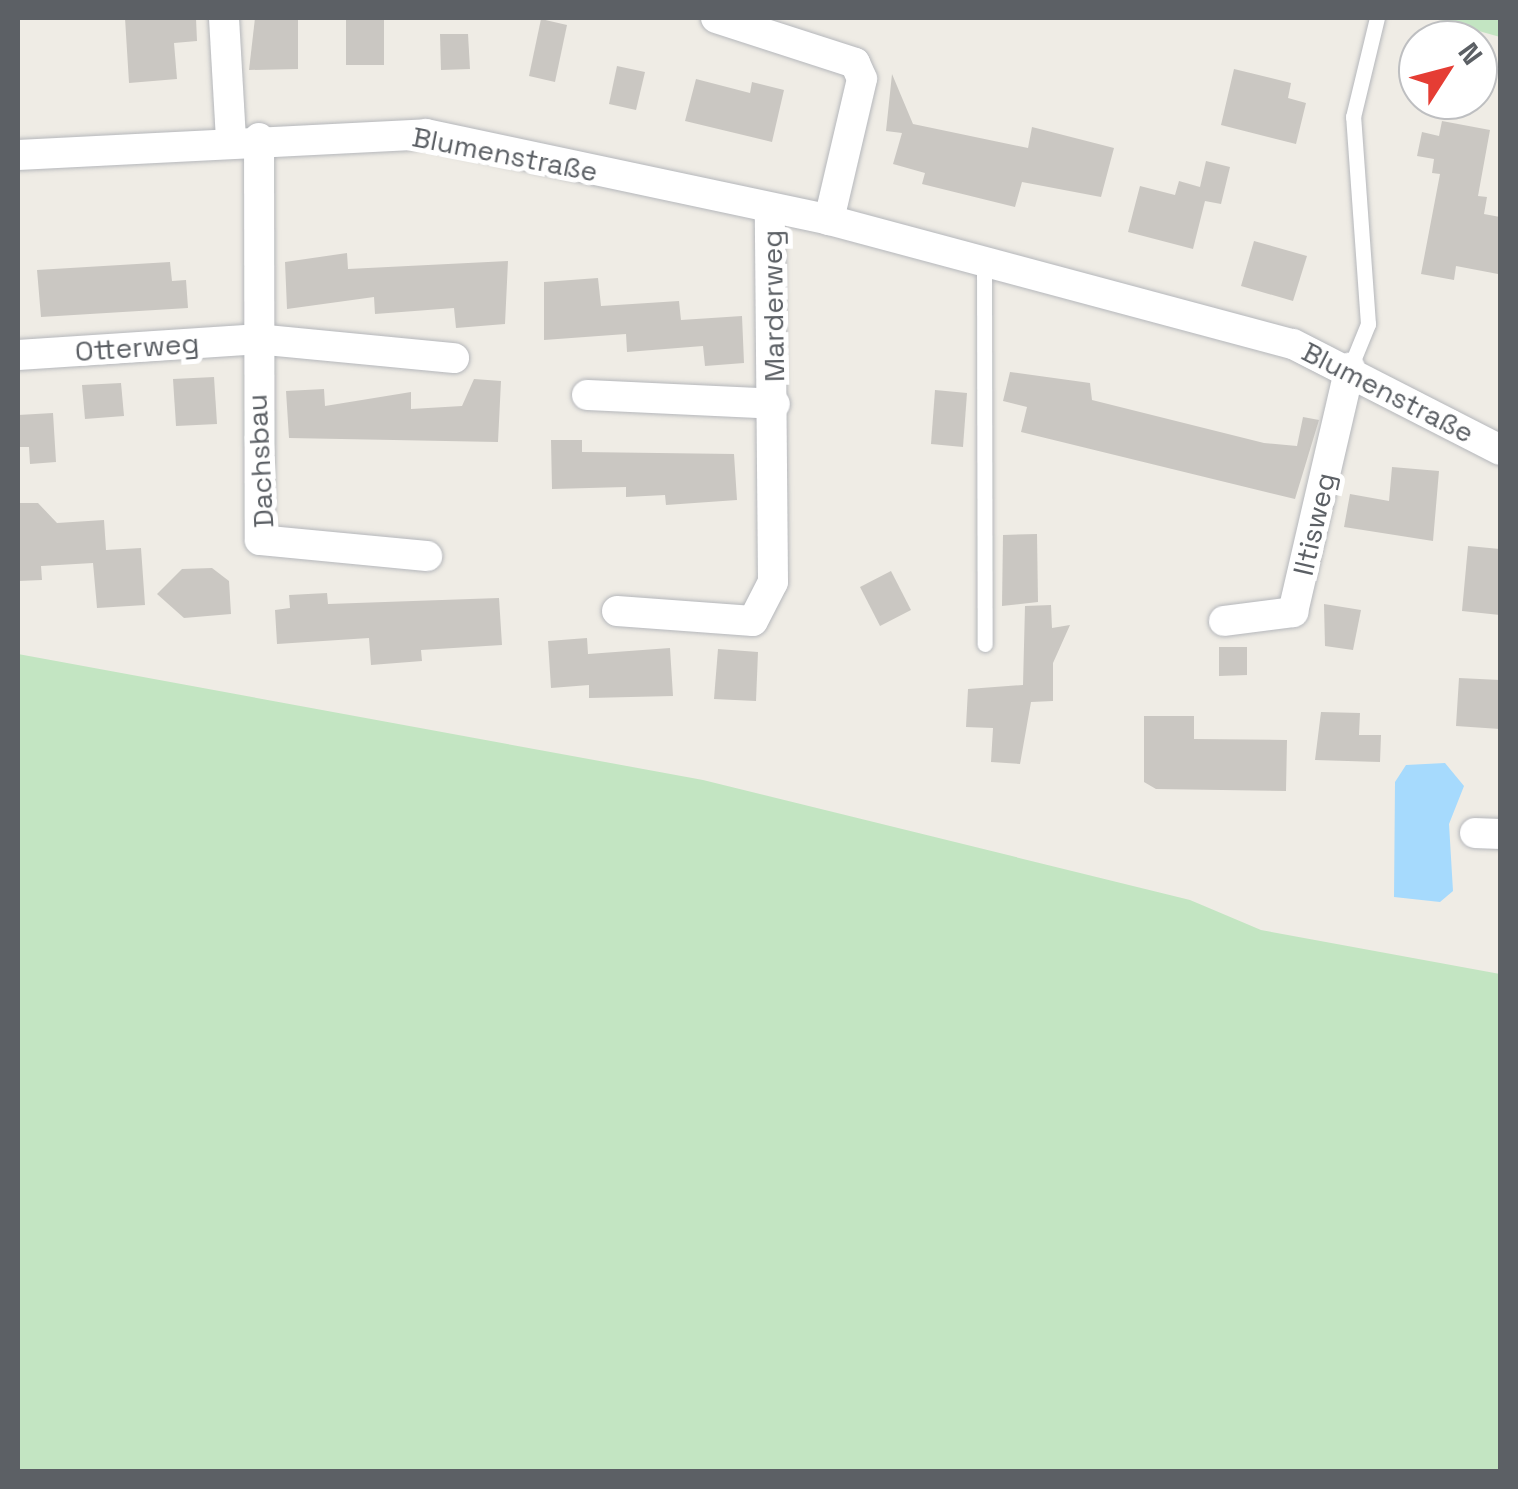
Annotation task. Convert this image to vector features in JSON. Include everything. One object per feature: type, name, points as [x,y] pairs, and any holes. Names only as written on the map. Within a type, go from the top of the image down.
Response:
[{"type":"street","name":"Dachsbau","points":[[224,18],[245,139],[256,338],[260,540],[426,556]]},
{"type":"street","points":[[716,18],[856,63],[862,79],[829,220]]},
{"type":"street","name":"Blumenstraße","points":[[18,154],[245,139],[426,134],[829,220],[1293,344],[1350,368],[1500,450]]},
{"type":"street","name":"Marderweg","points":[[618,611],[753,621],[773,582],[775,404],[770,209]]},
{"type":"street","points":[[256,338],[454,358]]},
{"type":"street","name":"Otterweg","points":[[18,355],[256,338]]},
{"type":"street","name":"Iltisweg","points":[[1224,621],[1293,612],[1350,368]]},
{"type":"street","name":"Marderweg","points":[[587,396],[775,404]]},
{"type":"lane","points":[[1350,368],[1368,324],[1353,117],[1377,18]]},
{"type":"lane","points":[[984,259],[985,644]]},
{"type":"green space","points":[[1433,18],[1500,18],[1500,37],[1498,20]]},
{"type":"green space","points":[[18,654],[703,780],[1190,900],[1261,930],[1500,974],[1500,1471],[18,1471]]},
{"type":"water","points":[[1445,763],[1464,786],[1449,824],[1453,891],[1440,902],[1394,897],[1395,782],[1406,765]]},
{"type":"building","points":[[125,18],[196,18],[197,41],[174,43],[177,79],[129,83]]},
{"type":"building","points":[[255,18],[298,18],[298,69],[249,70]]},
{"type":"building","points":[[346,18],[384,18],[384,65],[346,65]]},
{"type":"building","points":[[541,19],[567,25],[555,82],[529,76]]},
{"type":"building","points":[[440,34],[468,34],[470,69],[441,70]]},
{"type":"building","points":[[617,66],[645,72],[636,110],[609,104]]},
{"type":"building","points":[[1234,69],[1291,83],[1288,98],[1306,103],[1296,144],[1221,125]]},
{"type":"building","points":[[892,74],[913,124],[1028,148],[1032,127],[1114,148],[1101,197],[1022,182],[1015,207],[922,184],[925,173],[893,164],[902,133],[886,131]]},
{"type":"building","points":[[696,79],[750,93],[752,82],[784,90],[772,142],[685,121]]},
{"type":"building","points":[[1442,121],[1490,130],[1478,196],[1487,197],[1484,214],[1500,217],[1498,274],[1456,266],[1454,280],[1421,274],[1440,174],[1432,173],[1434,159],[1417,156],[1422,132],[1439,136]]},
{"type":"building","points":[[1206,161],[1230,167],[1221,204],[1205,201],[1193,249],[1128,232],[1140,186],[1175,195],[1179,181],[1200,187]]},
{"type":"building","points":[[1254,241],[1307,256],[1293,301],[1241,286]]},
{"type":"building","points":[[347,253],[348,269],[508,261],[505,324],[456,328],[454,308],[375,314],[374,297],[287,309],[285,262]]},
{"type":"building","points":[[170,262],[172,281],[186,280],[188,308],[41,317],[37,270]]},
{"type":"building","points":[[598,278],[601,306],[679,301],[681,320],[742,316],[744,363],[705,366],[703,346],[627,352],[626,334],[544,340],[544,282]]},
{"type":"building","points":[[1010,372],[1090,383],[1092,400],[1264,443],[1297,446],[1303,417],[1319,420],[1295,499],[1021,432],[1027,407],[1003,401]]},
{"type":"building","points":[[214,377],[217,424],[176,426],[173,379]]},
{"type":"building","points":[[474,379],[501,381],[498,442],[289,438],[286,391],[324,389],[325,406],[411,392],[411,409],[462,406]]},
{"type":"building","points":[[121,383],[124,416],[85,419],[82,385]]},
{"type":"building","points":[[935,390],[967,393],[963,447],[931,444]]},
{"type":"building","points":[[53,413],[56,462],[30,464],[29,447],[18,447],[18,415]]},
{"type":"building","points":[[551,440],[582,440],[582,452],[734,454],[737,500],[666,505],[665,495],[626,497],[626,487],[552,489]]},
{"type":"building","points":[[1392,467],[1439,471],[1433,541],[1344,527],[1350,494],[1389,501]]},
{"type":"building","points":[[18,503],[38,503],[57,523],[104,520],[106,550],[141,548],[145,605],[97,608],[93,563],[41,566],[42,580],[18,581]]},
{"type":"building","points":[[1037,534],[1038,602],[1002,606],[1003,535]]},
{"type":"building","points":[[1468,546],[1500,549],[1500,615],[1462,611]]},
{"type":"building","points":[[212,568],[229,581],[231,614],[184,618],[157,594],[182,569]]},
{"type":"building","points":[[891,571],[911,610],[880,626],[860,587]]},
{"type":"building","points":[[327,593],[328,604],[499,598],[502,645],[421,650],[422,661],[371,665],[369,638],[277,644],[275,610],[290,608],[289,595]]},
{"type":"building","points":[[1324,604],[1361,610],[1353,650],[1325,646]]},
{"type":"building","points":[[1051,605],[1052,628],[1070,625],[1053,663],[1053,701],[1031,702],[1020,764],[991,762],[993,728],[966,727],[968,689],[1023,685],[1025,606]]},
{"type":"building","points":[[587,638],[588,654],[670,648],[673,696],[589,698],[589,685],[551,688],[548,641]]},
{"type":"building","points":[[1219,647],[1247,647],[1247,675],[1219,676]]},
{"type":"building","points":[[718,649],[758,652],[756,701],[714,699]]},
{"type":"building","points":[[1459,678],[1500,680],[1500,729],[1456,726]]},
{"type":"building","points":[[1321,712],[1360,713],[1359,735],[1381,735],[1380,762],[1315,760]]},
{"type":"building","points":[[1144,716],[1194,716],[1194,739],[1287,740],[1286,791],[1156,789],[1144,782]]}]
